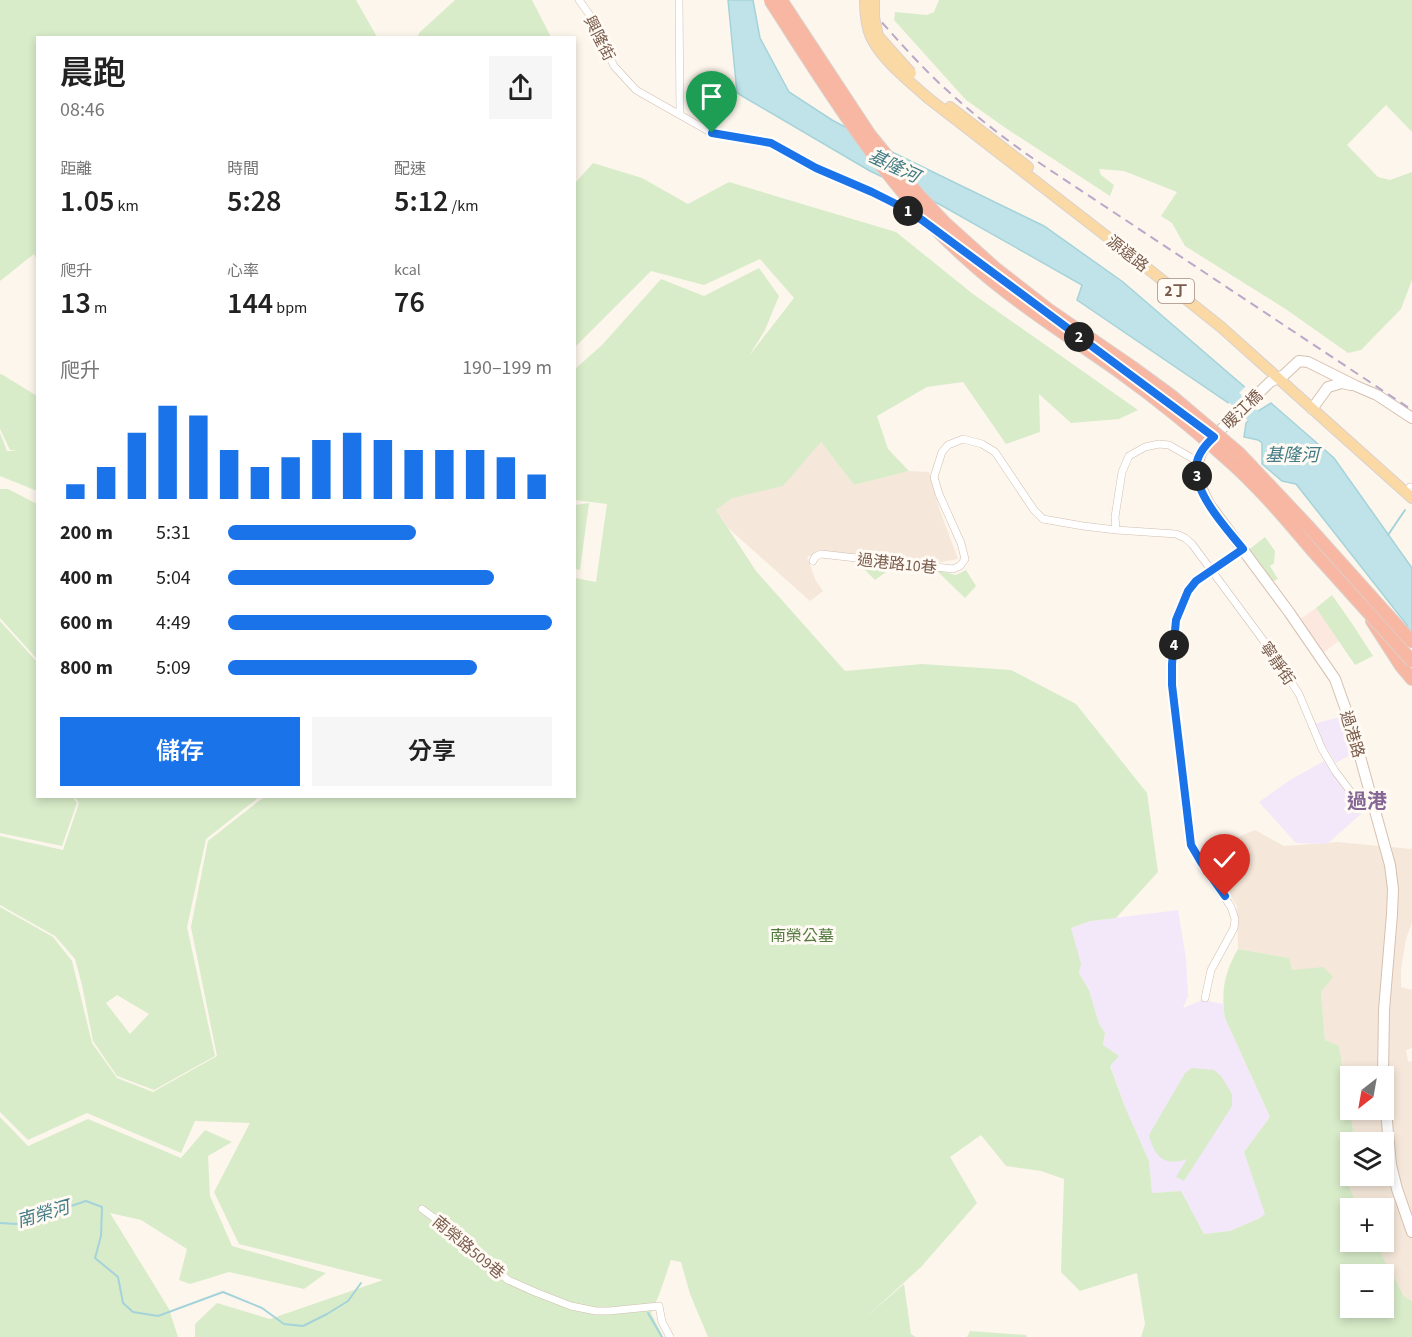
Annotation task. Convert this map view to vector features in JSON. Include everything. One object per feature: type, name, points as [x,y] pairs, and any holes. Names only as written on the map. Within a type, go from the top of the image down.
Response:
[{"type":"highway","points":[[770,0],[847,120],[880,165],[920,213],[966,259],[1005,292],[1123,374],[1228,460],[1290,524],[1412,661]]},
{"type":"highway","points":[[781,0],[870,135],[917,193],[945,223],[970,247],[1031,296],[1132,366],[1239,453],[1412,642]]},
{"type":"highway","points":[[1365,610],[1381,637],[1412,679]]},
{"type":"main road","name":"源遠路","points":[[866,0],[867,25],[870,35],[892,64],[930,96],[1226,322],[1277,379],[1314,407],[1412,490]]},
{"type":"main road","name":"源遠路","points":[[874,0],[874,17],[878,36],[930,96]]},
{"type":"street","name":"興隆街","points":[[579,0],[589,14],[614,66],[636,90],[712,133],[771,143],[816,168],[896,204],[922,220],[1214,437]]},
{"type":"street","points":[[679,0],[681,115]]},
{"type":"street","name":"暖江橋","points":[[1214,437],[1299,361],[1308,362],[1356,386]]},
{"type":"street","points":[[1314,407],[1328,387],[1342,383],[1377,394],[1412,418]]},
{"type":"street","points":[[1116,530],[1115,517],[1122,472],[1129,456],[1145,447],[1158,444],[1169,446],[1197,461],[1214,437]]},
{"type":"street","name":"過港路10巷","points":[[813,561],[821,554],[953,569],[960,566],[965,559],[961,543],[939,494],[934,477],[942,452],[948,445],[963,439],[982,444],[995,452],[1034,510],[1043,519],[1116,530]]},
{"type":"street","name":"過港路","points":[[1197,461],[1196,469],[1200,486],[1209,504],[1289,612],[1335,679],[1351,724],[1390,865],[1393,889],[1384,1010],[1383,1066]]},
{"type":"street","name":"寧靜街","points":[[1116,530],[1176,534],[1192,544],[1269,648],[1299,694],[1322,749],[1335,771],[1357,800],[1374,806]]},
{"type":"street","points":[[1205,998],[1211,970],[1234,928],[1235,919],[1231,907],[1191,845],[1172,685],[1172,664],[1176,620],[1188,591],[1196,581],[1243,549]]},
{"type":"street","name":"過港路","points":[[1387,1120],[1391,1165],[1412,1232]]},
{"type":"street","name":"南榮路509巷","points":[[422,1209],[448,1228],[508,1280],[571,1306],[596,1311],[659,1306],[662,1322],[670,1337]]},
{"type":"shaded area","points":[[821,442],[854,485],[909,471],[929,472],[939,508],[958,559],[935,563],[822,552],[807,557],[816,581],[823,591],[810,601],[728,528],[716,510],[731,498]]},
{"type":"shaded area","points":[[1316,608],[1339,641],[1323,653],[1300,619]]},
{"type":"shaded area","points":[[1343,716],[1355,752],[1336,763],[1314,724]]},
{"type":"shaded area","points":[[1324,761],[1361,814],[1327,844],[1296,843],[1259,802],[1290,780]]},
{"type":"shaded area","points":[[1255,830],[1284,846],[1338,842],[1412,849],[1412,922],[1406,939],[1401,969],[1401,987],[1412,990],[1412,1048],[1406,1050],[1408,1061],[1412,1062],[1412,1301],[1404,1296],[1394,1277],[1394,1264],[1387,1264],[1380,1252],[1394,1252],[1394,1198],[1354,1198],[1349,1186],[1394,1186],[1394,1132],[1353,1132],[1351,1120],[1394,1120],[1394,1066],[1342,1066],[1339,1047],[1325,1040],[1321,992],[1324,968],[1291,971],[1289,958],[1238,949],[1237,906],[1206,860],[1225,843]]},
{"type":"shaded area","points":[[1178,910],[1186,959],[1188,996],[1183,1008],[1202,1000],[1223,1004],[1225,1018],[1270,1117],[1244,1152],[1266,1214],[1230,1231],[1204,1234],[1181,1191],[1152,1193],[1149,1161],[1125,1107],[1103,1045],[1105,1033],[1099,1024],[1089,990],[1079,973],[1071,928],[1090,921]]},
{"type":"green space","points":[[0,0],[356,0],[376,36],[36,36],[36,258],[34,254],[0,281]]},
{"type":"green space","points":[[455,0],[532,0],[550,36],[418,36]]},
{"type":"green space","points":[[939,0],[1412,0],[1412,132],[1386,105],[1347,145],[1378,177],[1390,180],[1412,172],[1412,280],[1401,309],[1361,350],[1348,353],[1287,310],[1185,246],[1172,223],[1161,216],[1177,192],[1124,171],[1099,169],[1101,175],[1114,185],[1110,196],[1007,129],[966,100],[894,20],[895,12],[927,15],[934,12]]},
{"type":"green space","name":"南榮公墓","points":[[593,163],[642,178],[688,204],[729,182],[896,232],[973,294],[1138,410],[1119,419],[1071,423],[1039,394],[1040,432],[1006,444],[963,382],[927,387],[877,416],[888,449],[909,471],[854,485],[821,442],[783,486],[732,498],[716,510],[756,571],[845,671],[922,664],[1011,670],[1076,704],[1147,793],[1158,872],[1116,918],[1090,921],[1071,928],[1081,964],[1079,973],[1089,990],[1099,1024],[1105,1033],[1103,1045],[1119,1056],[1110,1066],[1149,1161],[1152,1193],[1181,1191],[1204,1234],[1230,1231],[1265,1214],[1244,1152],[1270,1117],[1225,1018],[1223,999],[1225,982],[1233,958],[1238,949],[1289,958],[1292,970],[1324,967],[1333,977],[1321,992],[1325,1040],[1339,1046],[1342,1066],[1340,1066],[1340,1120],[1351,1120],[1353,1129],[1353,1132],[1340,1132],[1340,1186],[1349,1186],[1354,1198],[1340,1198],[1340,1252],[1380,1252],[1387,1264],[1340,1264],[1340,1318],[1394,1318],[1394,1277],[1404,1296],[1412,1301],[1412,1337],[1141,1337],[1145,1324],[1137,1273],[1080,1291],[1061,1272],[1064,1179],[1041,1171],[1006,1166],[981,1135],[950,1157],[977,1203],[921,1267],[865,1318],[904,1284],[911,1334],[916,1337],[708,1337],[690,1294],[681,1262],[671,1260],[651,1313],[663,1337],[195,1337],[195,1324],[217,1303],[270,1319],[383,1280],[239,1244],[214,1192],[250,1123],[195,1121],[181,1153],[87,1113],[28,1140],[0,1112],[0,907],[53,937],[72,961],[92,1043],[117,1078],[153,1092],[217,1056],[191,927],[208,841],[263,798],[576,798],[576,578],[596,582],[607,504],[576,500],[576,368],[602,345],[661,279],[704,296],[759,268],[779,296],[765,330],[749,356],[794,298],[760,259],[704,285],[651,271],[576,346],[576,182]]},
{"type":"green space","points":[[0,374],[36,395],[36,491],[0,476],[0,433],[7,451],[18,451],[10,450],[0,429]]},
{"type":"green space","points":[[0,489],[8,489],[36,503],[36,658],[0,618]]},
{"type":"green space","points":[[589,503],[580,570],[576,569],[576,505]]},
{"type":"green space","points":[[1265,537],[1275,551],[1274,563],[1270,566],[1278,579],[1271,582],[1247,551]]},
{"type":"green space","points":[[860,565],[881,566],[886,572],[875,580]]},
{"type":"green space","points":[[936,570],[956,575],[966,570],[976,586],[965,598]]},
{"type":"green space","points":[[1332,595],[1373,656],[1355,665],[1316,608]]},
{"type":"green space","points":[[0,621],[36,661],[36,798],[74,798],[77,803],[62,846],[0,833]]},
{"type":"green space","points":[[76,798],[258,798],[206,839],[187,927],[215,1056],[154,1090],[117,1076],[93,1041],[75,959],[55,936],[0,905],[0,836],[63,850],[79,803]],"holes":[[[117,995],[149,1014],[130,1034],[106,1003]]]},
{"type":"green space","points":[[1192,1068],[1214,1070],[1221,1076],[1232,1094],[1232,1106],[1184,1181],[1176,1177],[1187,1159],[1172,1162],[1161,1158],[1154,1149],[1149,1135],[1185,1073]]},
{"type":"green space","points":[[0,1117],[28,1146],[88,1119],[181,1158],[205,1130],[232,1142],[208,1156],[210,1196],[232,1246],[326,1273],[304,1289],[229,1272],[190,1284],[179,1280],[187,1249],[141,1220],[110,1213],[169,1309],[178,1337],[0,1337]]},
{"type":"green space","points":[[970,1331],[1026,1335],[1027,1337],[967,1337]]},
{"type":"water","points":[[728,0],[753,0],[760,38],[789,92],[832,120],[894,153],[1044,226],[1123,282],[1247,389],[1230,404],[1077,300],[1082,285],[939,204],[870,171],[737,93]]},
{"type":"water","name":"基隆河","points":[[1271,403],[1334,458],[1412,568],[1412,642],[1407,625],[1296,484],[1282,481],[1262,464],[1262,443],[1244,437],[1246,423],[1258,411]]},
{"type":"pier","points":[[1247,385],[1250,388],[1249,391],[1231,407],[1226,406]]},
{"type":"waterway","name":"基隆河","points":[[1223,387],[1265,427]]},
{"type":"waterway","points":[[1388,535],[1405,510]]},
{"type":"waterway","name":"南榮河","points":[[0,1223],[17,1224],[86,1201],[102,1207],[101,1236],[95,1258],[118,1277],[123,1303],[133,1312],[158,1316],[223,1292],[262,1308],[284,1324],[303,1326],[348,1301],[361,1283]]},
{"type":"waterway","name":"南榮河","points":[[648,1313],[662,1337]]},
{"type":"railway","points":[[862,0],[938,82],[1003,137],[1412,410]]},
{"type":"district","name":"過港","points":[[1367,801]]},
{"type":"route","points":[[712,133],[771,143],[816,168],[896,204],[922,220],[1214,437],[1208,442],[1197,461],[1196,469],[1200,486],[1209,504],[1243,549],[1196,581],[1188,591],[1176,620],[1172,685],[1191,845],[1225,896]]}]
